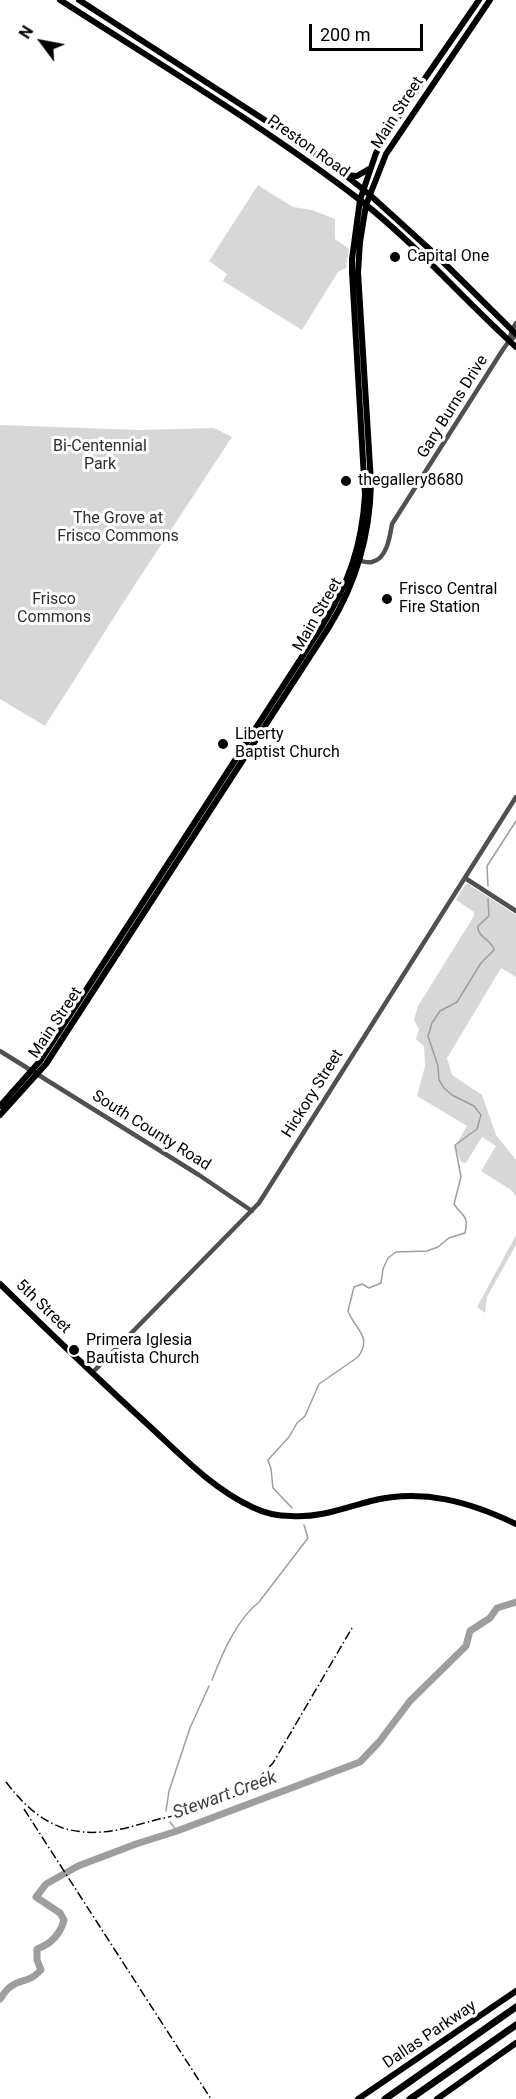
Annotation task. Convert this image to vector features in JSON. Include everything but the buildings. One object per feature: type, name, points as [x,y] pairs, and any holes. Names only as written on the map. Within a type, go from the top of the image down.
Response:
[{"type":"highway","points":[[386,2099],[516,2007]]},
{"type":"highway","points":[[410,2099],[516,2025]]},
{"type":"main road","name":"Preston Road","points":[[60,0],[260,128],[363,203],[516,347]]},
{"type":"main road","name":"Preston Road","points":[[79,0],[344,174],[436,255],[515,333]]},
{"type":"main road","name":"Main Street","points":[[59,1038],[70,1028],[144,907],[249,746],[335,606],[357,560],[369,524],[371,483],[358,272],[363,222],[363,190],[370,168],[384,139],[479,0]]},
{"type":"main road","name":"Main Street","points":[[357,560],[365,495],[352,266],[363,203],[370,195],[394,141],[490,0]]},
{"type":"main road","points":[[418,88],[426,94]]},
{"type":"main road","points":[[260,128],[265,120]]},
{"type":"main road","points":[[344,174],[357,176],[370,168]]},
{"type":"main road","points":[[363,222],[372,216],[381,219]]},
{"type":"main road","points":[[428,262],[436,255]]},
{"type":"main road","name":"Main Street","points":[[0,1115],[35,1073],[59,1038],[75,1007],[144,907]]},
{"type":"main road","points":[[70,1028],[70,1023],[77,1010],[75,1007]]},
{"type":"main road","name":"Main Street","points":[[0,1106],[35,1073]]},
{"type":"main road","name":"5th Street","points":[[0,1284],[205,1477],[231,1496],[259,1510],[279,1515],[322,1515],[384,1498],[425,1496],[465,1503],[516,1524]]},
{"type":"main road","name":"Dallas Parkway","points":[[358,2099],[516,1991]]},
{"type":"main road","points":[[437,2099],[516,2043]]},
{"type":"street","name":"Gary Burns Drive","points":[[357,560],[372,562],[377,560],[383,552],[390,540],[392,524],[515,333],[516,323]]},
{"type":"street","name":"Hickory Street","points":[[92,1373],[252,1211],[516,797]]},
{"type":"street","points":[[465,878],[516,910]]},
{"type":"street","name":"South County Road","points":[[0,1051],[252,1211]]},
{"type":"green space","points":[[258,185],[293,207],[312,210],[335,219],[335,239],[349,249],[346,268],[338,272],[302,330],[223,281],[227,274],[209,261]]},
{"type":"green space","points":[[0,425],[139,430],[214,428],[232,437],[45,726],[0,699]]},
{"type":"green space","points":[[468,884],[516,915],[516,977],[501,968],[447,1058],[452,1075],[482,1095],[496,1135],[516,1160],[516,1196],[511,1190],[481,1171],[496,1146],[482,1137],[466,1163],[461,1162],[455,1147],[467,1126],[417,1096],[425,1066],[424,1046],[416,1039],[419,1029],[414,1020],[418,1006],[474,916],[474,912],[456,900]]},
{"type":"green space","points":[[516,1235],[516,1245],[487,1297],[485,1313],[477,1307]]},
{"type":"waterway","points":[[488,886],[487,866],[516,821]]},
{"type":"waterway","points":[[292,1508],[273,1488],[268,1460],[305,1416],[319,1384],[358,1357],[362,1350],[363,1338],[348,1311],[354,1287],[362,1284],[369,1288],[381,1283],[383,1269],[388,1258],[396,1252],[427,1251],[438,1247],[449,1238],[465,1233],[466,1219],[454,1204],[461,1177],[455,1145],[477,1129],[481,1115],[474,1106],[452,1095],[444,1088],[439,1080],[438,1066],[428,1036],[432,1023],[440,1011],[457,1002],[481,963],[494,950],[491,943],[478,930],[478,926],[489,916],[488,899]]},
{"type":"waterway","points":[[212,1680],[225,1648],[237,1627],[308,1538],[304,1525]]},
{"type":"waterway","name":"Stewart Creek","points":[[0,1999],[10,1987],[33,1977],[41,1970],[37,1960],[37,1949],[47,1944],[60,1930],[64,1920],[60,1913],[36,1897],[46,1884],[78,1866],[360,1762],[379,1742],[410,1701],[466,1646],[470,1631],[490,1618],[497,1608],[516,1602]]},
{"type":"waterway","points":[[166,1811],[169,1791],[190,1728],[209,1686]]},
{"type":"waterway","points":[[170,1822],[177,1831]]},
{"type":"railway","points":[[6,1782],[25,1804],[40,1816],[66,1829],[84,1832],[121,1829],[225,1801],[246,1789],[273,1763],[352,1628]]},
{"type":"railway","points":[[24,1809],[211,2099]]},
{"type":"place","name":"Capital One","points":[[395,257]]},
{"type":"place","name":"thegallery8680","points":[[346,481]]},
{"type":"place","name":"Frisco Central Fire Station","points":[[387,599]]},
{"type":"place","name":"Liberty Baptist Church","points":[[223,744]]},
{"type":"place","name":"Primera Iglesia Bautista Church","points":[[74,1350]]},
{"type":"park label","name":"Bi-Centennial Park","points":[[100,456]]},
{"type":"park label","name":"The Grove at Frisco Commons","points":[[118,528]]},
{"type":"park label","name":"Frisco Commons","points":[[54,609]]}]
